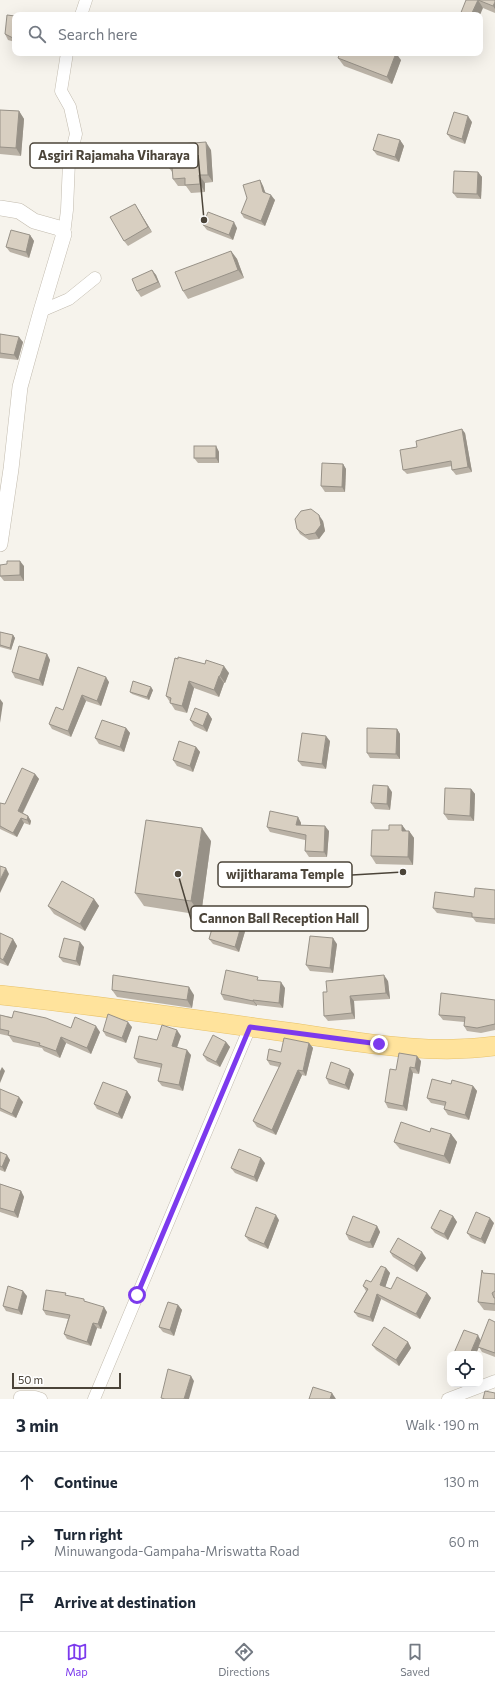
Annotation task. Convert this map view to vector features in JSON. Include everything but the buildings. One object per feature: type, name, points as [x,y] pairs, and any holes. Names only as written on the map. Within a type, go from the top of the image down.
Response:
[{"type":"main road","points":[[0,995],[101,1006],[386,1045],[455,1050],[495,1046]]},
{"type":"street","points":[[82,12],[86,0]]},
{"type":"street","points":[[0,544],[20,388],[64,234],[67,210],[69,162],[76,134],[70,107],[61,91],[67,56]]},
{"type":"street","points":[[0,208],[19,211],[34,221],[59,228],[64,234]]},
{"type":"street","points":[[41,311],[69,299],[96,278]]},
{"type":"street","points":[[94,1399],[250,1027]]},
{"type":"street","points":[[448,1399],[495,1381]]},
{"type":"street","points":[[20,1399],[20,1397],[35,1397],[41,1399]]},
{"type":"place","name":"Asgiri Rajamaha Viharaya","points":[[204,220]]},
{"type":"place","name":"wijitharama Temple","points":[[403,872]]},
{"type":"place","name":"Cannon Ball Reception Hall","points":[[178,874]]},
{"type":"route","points":[[137,1295],[250,1027],[379,1044]]}]
